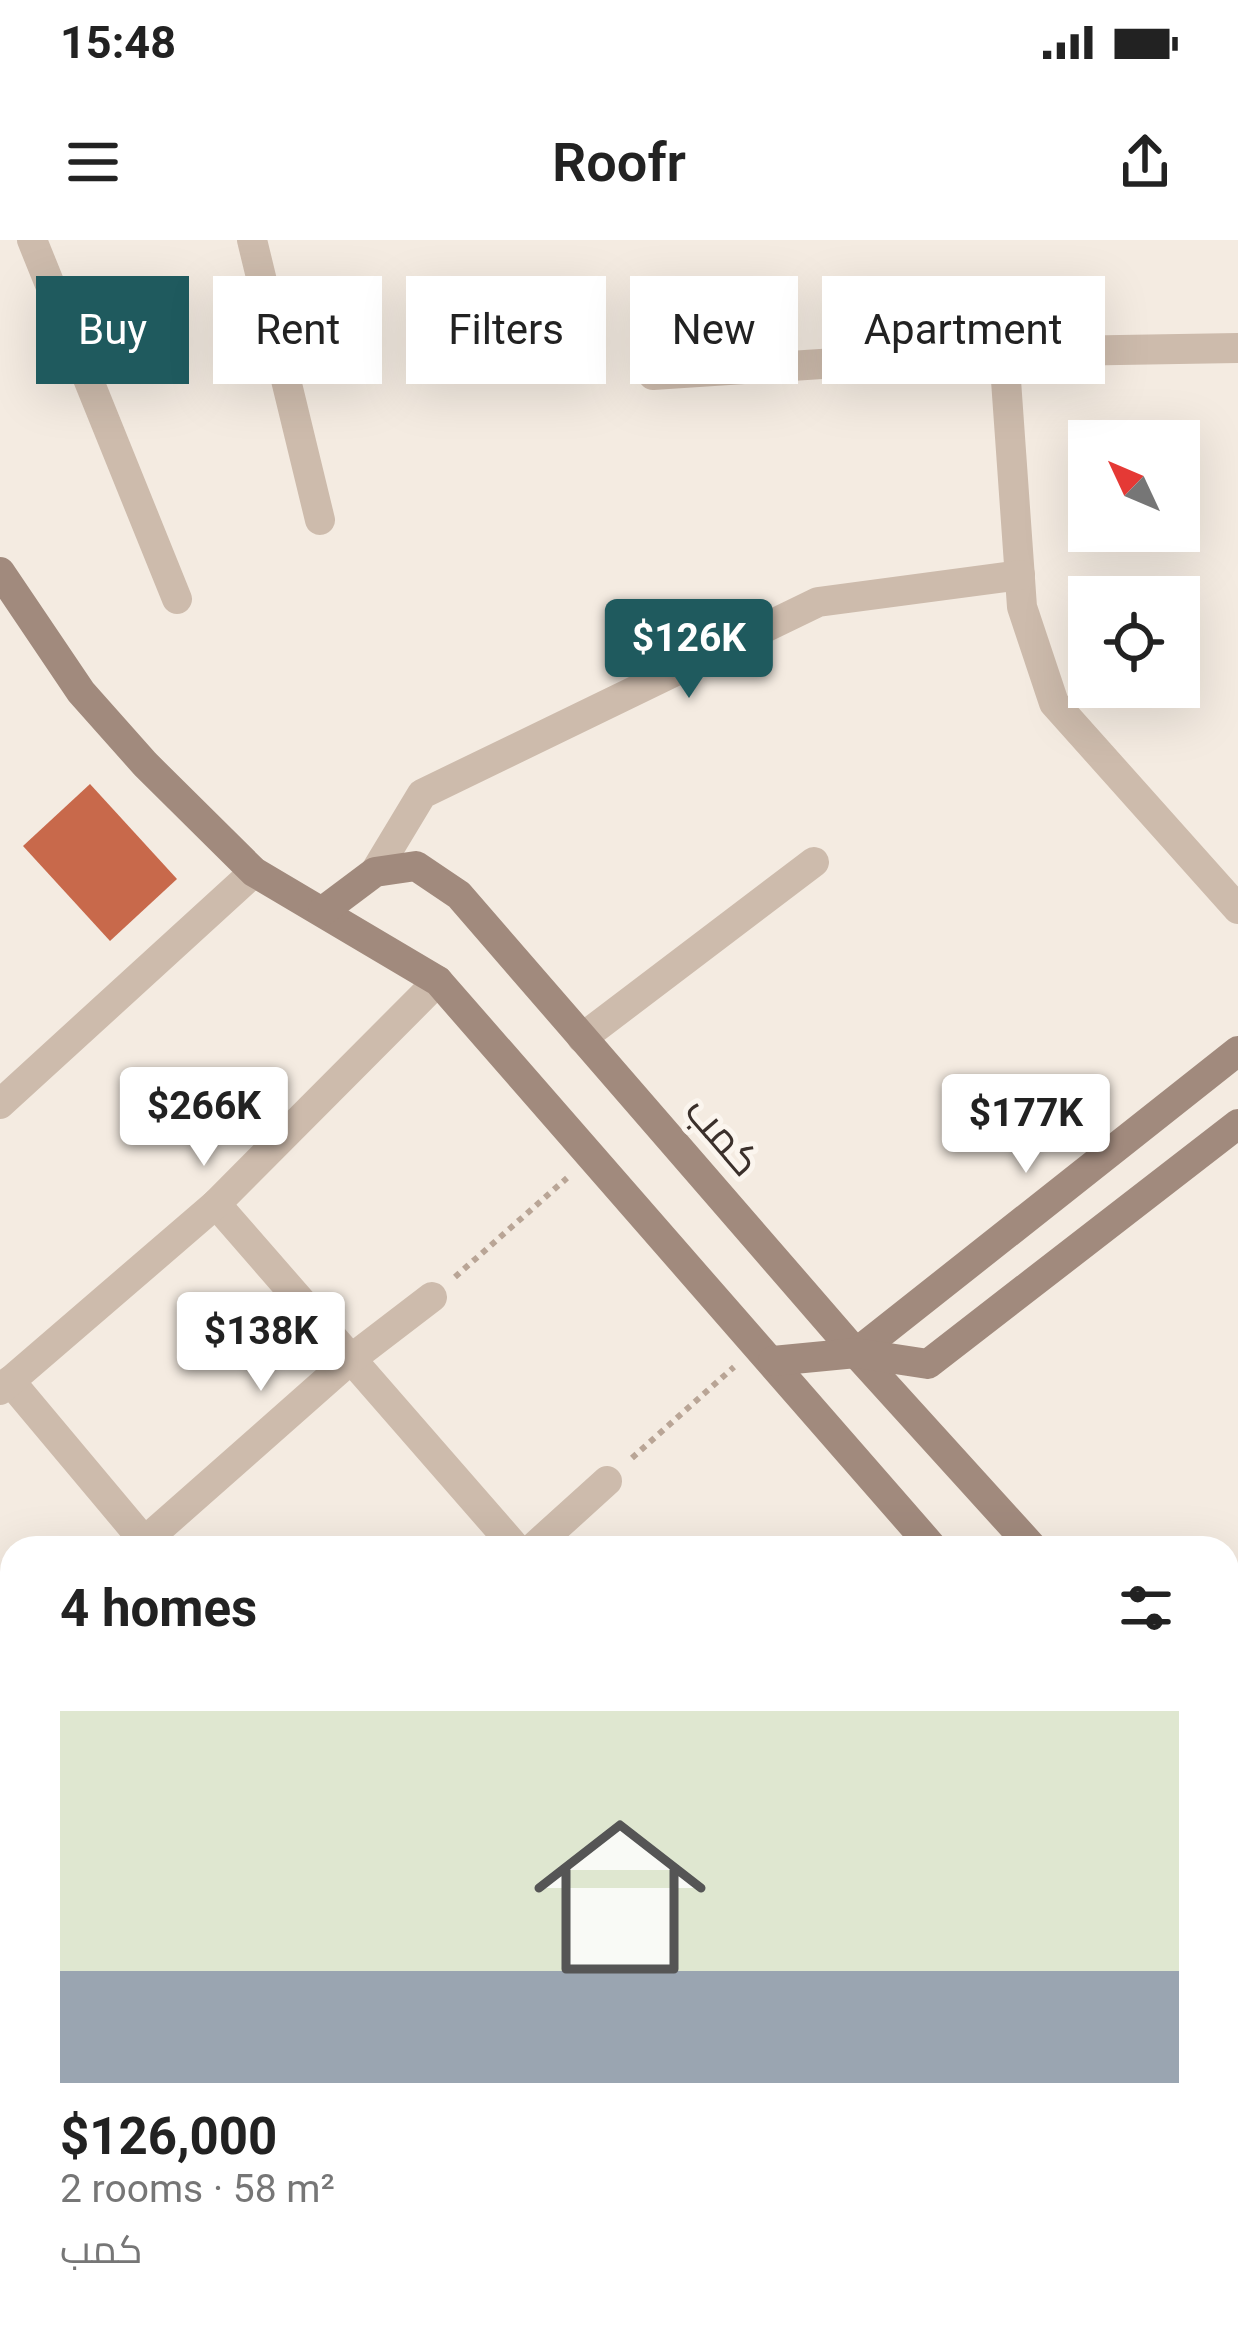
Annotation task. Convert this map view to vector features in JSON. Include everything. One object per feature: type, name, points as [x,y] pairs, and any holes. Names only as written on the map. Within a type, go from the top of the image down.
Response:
[{"type":"street","points":[[32,240],[177,599]]},
{"type":"street","points":[[252,240],[320,520]]},
{"type":"street","points":[[1105,350],[1238,348]]},
{"type":"street","points":[[1006,384],[1022,607],[1054,704],[1238,909]]},
{"type":"street","points":[[0,572],[81,692],[254,872],[438,981],[924,1536]]},
{"type":"street","points":[[323,911],[375,872],[422,794],[818,602],[1020,575]]},
{"type":"street","points":[[582,1038],[814,862]]},
{"type":"street","name":"کمب","points":[[375,872],[416,866],[459,895],[856,1353],[1022,1536]]},
{"type":"street","points":[[0,1104],[254,872]]},
{"type":"street","points":[[135,1536],[5,1385],[216,1204],[438,981]]},
{"type":"street","points":[[856,1353],[1238,1051]]},
{"type":"street","points":[[766,1353],[856,1353],[928,1364],[1141,1196],[1235,1134]]},
{"type":"street","points":[[1109,1152],[1141,1196]]},
{"type":"street","points":[[216,1204],[506,1536]]},
{"type":"street","points":[[155,1536],[351,1359],[432,1297]]},
{"type":"street","points":[[546,1536],[607,1481]]},
{"type":"path","points":[[432,1297],[592,1155]]},
{"type":"path","points":[[607,1481],[766,1353]]},
{"type":"building","points":[[90,784],[177,879],[110,941],[23,846]]}]
